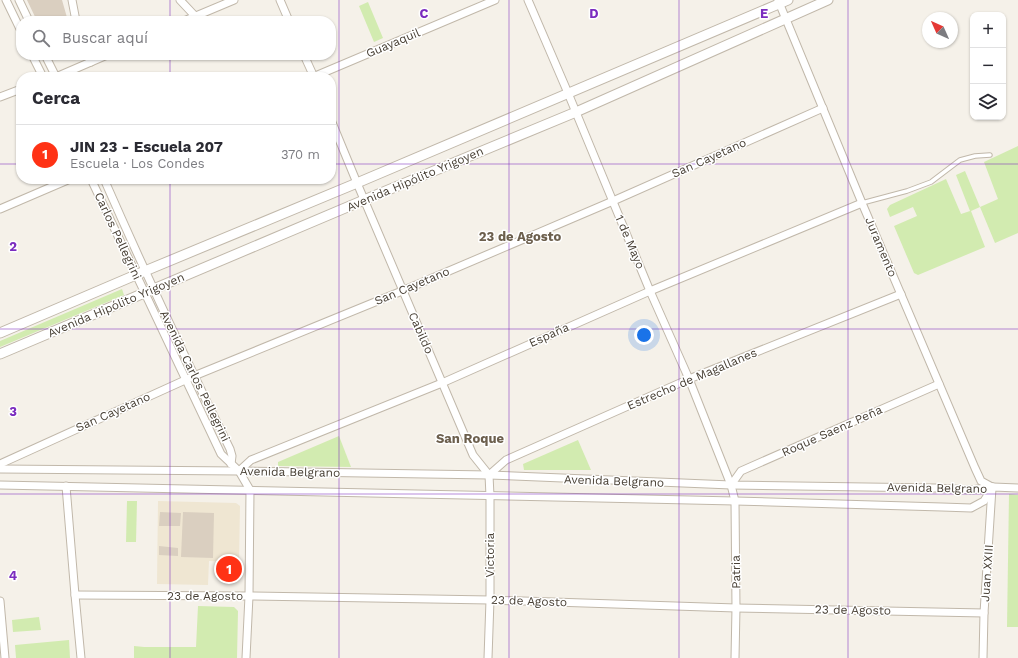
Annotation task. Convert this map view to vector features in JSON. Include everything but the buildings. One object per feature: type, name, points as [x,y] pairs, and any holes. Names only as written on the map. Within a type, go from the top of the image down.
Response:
[{"type":"street","points":[[6,0],[16,21]]},
{"type":"street","points":[[19,0],[27,16]]},
{"type":"street","points":[[72,0],[75,16]]},
{"type":"street","points":[[180,0],[195,16],[223,2],[234,0]]},
{"type":"street","points":[[280,0],[287,16]]},
{"type":"street","name":"Guayaquil","points":[[325,72],[495,0]]},
{"type":"street","name":"1 de Mayo","points":[[528,0],[650,291],[689,379],[731,485]]},
{"type":"street","name":"Avenida Hipólito Yrigoyen","points":[[0,354],[576,112],[828,0]]},
{"type":"street","name":"Avenida Hipólito Yrigoyen","points":[[0,333],[782,1]]},
{"type":"street","name":"Juramento","points":[[782,1],[786,19],[939,384],[981,481],[992,487]]},
{"type":"street","points":[[34,60],[40,72]]},
{"type":"street","points":[[48,60],[54,72]]},
{"type":"street","points":[[68,72],[96,60]]},
{"type":"street","points":[[306,60],[311,72]]},
{"type":"street","points":[[0,97],[16,91]]},
{"type":"street","name":"San Cayetano","points":[[0,464],[194,376],[402,291],[613,201],[823,108]]},
{"type":"street","name":"Cabildo","points":[[336,133],[356,183],[473,455],[489,475]]},
{"type":"street","points":[[0,209],[58,184]]},
{"type":"street","name":"Carlos Pellegrini","points":[[94,184],[141,273],[153,289]]},
{"type":"street","name":"Carlos Pellegrini","points":[[106,184],[141,273],[144,293]]},
{"type":"street","name":"España","points":[[239,471],[251,460],[442,383],[650,291],[862,203]]},
{"type":"street","name":"Avenida Carlos Pellegrini","points":[[153,289],[230,449],[232,456],[231,464]]},
{"type":"street","name":"Avenida Carlos Pellegrini","points":[[144,293],[221,454],[239,471],[250,490]]},
{"type":"street","name":"Estrecho de Magallanes","points":[[489,475],[506,460],[689,379],[901,294]]},
{"type":"street","name":"Roque Saenz Peña","points":[[731,485],[741,471],[939,384]]},
{"type":"street","name":"Avenida Belgrano","points":[[0,469],[489,475],[731,485],[936,488],[971,490],[992,487]]},
{"type":"street","name":"Victoria","points":[[488,658],[490,600],[489,475]]},
{"type":"street","name":"Avenida Belgrano","points":[[0,485],[735,501],[971,508],[984,501],[992,487]]},
{"type":"street","name":"Patria","points":[[731,485],[735,501],[735,658]]},
{"type":"street","points":[[66,486],[81,658]]},
{"type":"street","points":[[992,487],[1018,488]]},
{"type":"street","name":"Juan XXIII","points":[[983,658],[984,613],[992,487]]},
{"type":"street","points":[[246,658],[249,596],[250,490]]},
{"type":"street","name":"23 de Agosto","points":[[75,596],[249,596],[490,600],[736,608],[984,613]]},
{"type":"street","points":[[0,600],[4,658]]},
{"type":"lane","points":[[862,203],[907,191],[931,182],[960,160],[975,156],[990,155]]},
{"type":"shaded area","points":[[158,501],[236,503],[240,506],[239,562],[209,561],[208,585],[157,584]]},
{"type":"green space","points":[[368,2],[383,38],[374,42],[359,6]]},
{"type":"green space","points":[[1018,146],[1018,233],[995,243],[980,207],[998,199],[984,162]]},
{"type":"green space","points":[[965,171],[980,207],[971,211],[985,247],[918,275],[914,273],[894,226],[917,216],[913,207],[890,217],[887,209],[890,205],[946,179],[961,214],[970,211],[956,175]]},
{"type":"green space","points":[[122,289],[124,295],[0,347],[0,341]]},
{"type":"green space","points":[[339,436],[351,467],[278,466],[278,462]]},
{"type":"green space","points":[[578,440],[591,470],[524,470],[523,464]]},
{"type":"green space","points":[[1009,494],[1018,495],[1018,627],[1007,627]]},
{"type":"green space","points":[[127,501],[137,501],[136,542],[126,542]]},
{"type":"green space","points":[[198,606],[234,607],[238,611],[237,658],[134,658],[134,646],[196,647]]},
{"type":"green space","points":[[39,617],[41,630],[13,632],[12,620]]},
{"type":"green space","points":[[69,640],[70,658],[16,658],[15,645]]},
{"type":"place","name":"JIN 23 - Escuela 207","points":[[229,569]]},
{"type":"district","name":"23 de Agosto","points":[[520,236]]},
{"type":"district","name":"San Roque","points":[[470,438]]}]
